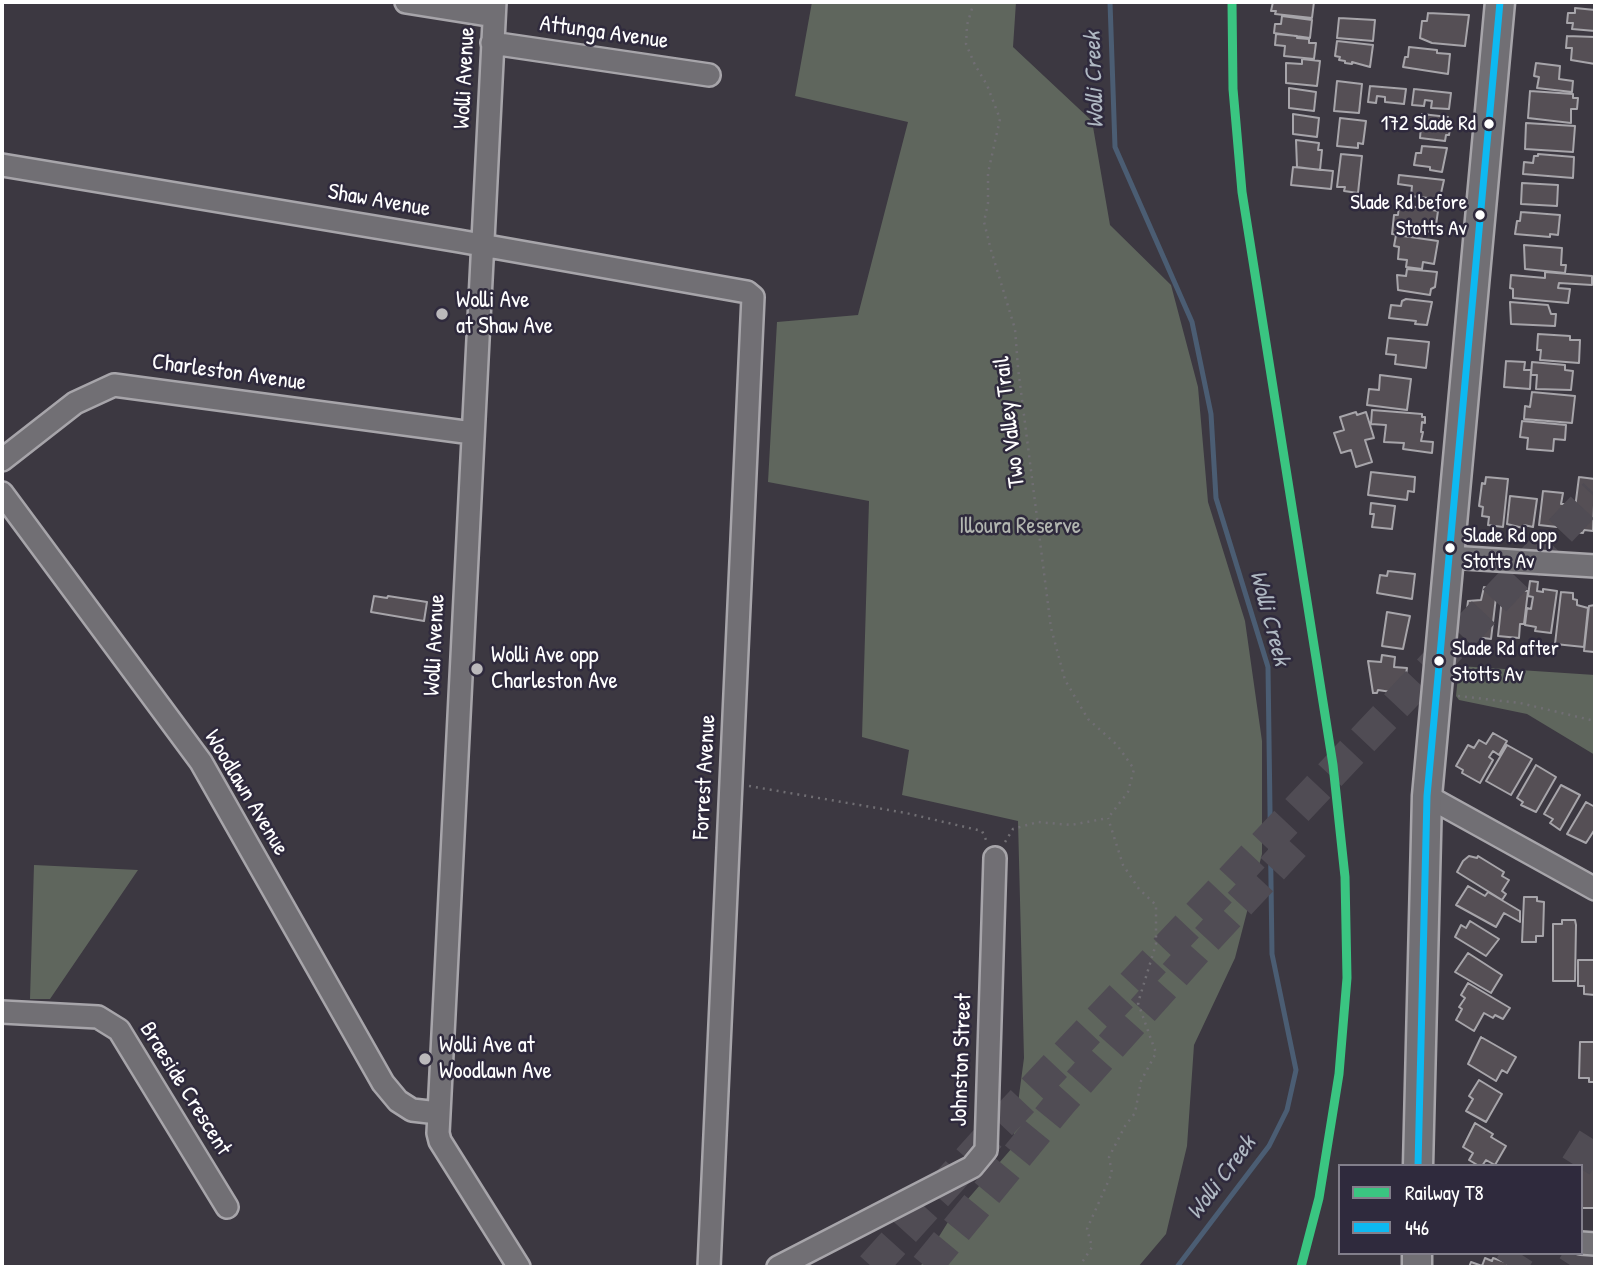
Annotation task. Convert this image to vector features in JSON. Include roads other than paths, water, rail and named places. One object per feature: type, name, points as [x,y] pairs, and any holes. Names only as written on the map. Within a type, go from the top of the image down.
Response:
[{"type":"main road","points":[[1418,1164],[1427,796],[1500,2]]},
{"type":"street","points":[[406,2],[494,9]]},
{"type":"street","name":"Wolli Avenue","points":[[494,9],[438,1113],[440,1141],[519,1267]]},
{"type":"street","name":"Attunga Avenue","points":[[492,43],[709,75]]},
{"type":"street","name":"Shaw Avenue","points":[[2,165],[747,292]]},
{"type":"street","name":"Forrest Avenue","points":[[709,1267],[753,297],[747,292]]},
{"type":"street","name":"Charleston Avenue","points":[[2,460],[75,403],[114,384],[472,433]]},
{"type":"street","name":"Woodlawn Avenue","points":[[2,493],[201,762],[383,1083],[398,1101],[412,1110],[438,1113]]},
{"type":"street","points":[[1449,557],[1595,566]]},
{"type":"street","points":[[1427,796],[1595,888]]},
{"type":"street","name":"Johnston Street","points":[[778,1267],[972,1167],[986,1150],[995,858]]},
{"type":"street","name":"Braeside Crescent","points":[[2,1012],[98,1017],[119,1030],[227,1207]]},
{"type":"waterway","name":"Wolli Creek","points":[[1110,2],[1115,147],[1192,322],[1211,414],[1216,498],[1268,667],[1272,954],[1296,1070],[1287,1110],[1269,1146],[1177,1267]]},
{"type":"tunnel","points":[[872,1267],[996,1129],[1595,494]]},
{"type":"tunnel","points":[[926,1267],[1062,1101],[1297,842]]},
{"type":"tunnel","points":[[1577,1164],[1595,1136]]},
{"type":"tunnel","points":[[1583,1252],[1595,1233]]},
{"type":"tunnel","points":[[1510,1267],[1518,1255]]},
{"type":"tunnel","points":[[1573,1267],[1581,1255]]},
{"type":"rail line","name":"T8","points":[[1232,2],[1233,89],[1242,192],[1333,765],[1345,877],[1347,978],[1339,1074],[1319,1198],[1301,1267]]},
{"type":"place","name":"172 Slade Rd","points":[[1489,124]]},
{"type":"place","name":"Slade Rd before Stotts Av","points":[[1480,215]]},
{"type":"place","name":"Wolli Ave at Shaw Ave","points":[[442,314]]},
{"type":"place","name":"Slade Rd opp Stotts Av","points":[[1450,548]]},
{"type":"place","name":"Slade Rd after Stotts Av","points":[[1439,661]]},
{"type":"place","name":"Wolli Ave opp Charleston Ave","points":[[477,669]]},
{"type":"place","name":"Wolli Ave at Woodlawn Ave","points":[[425,1059]]},
{"type":"park label","name":"Illoura Reserve","points":[[1020,527]]}]
